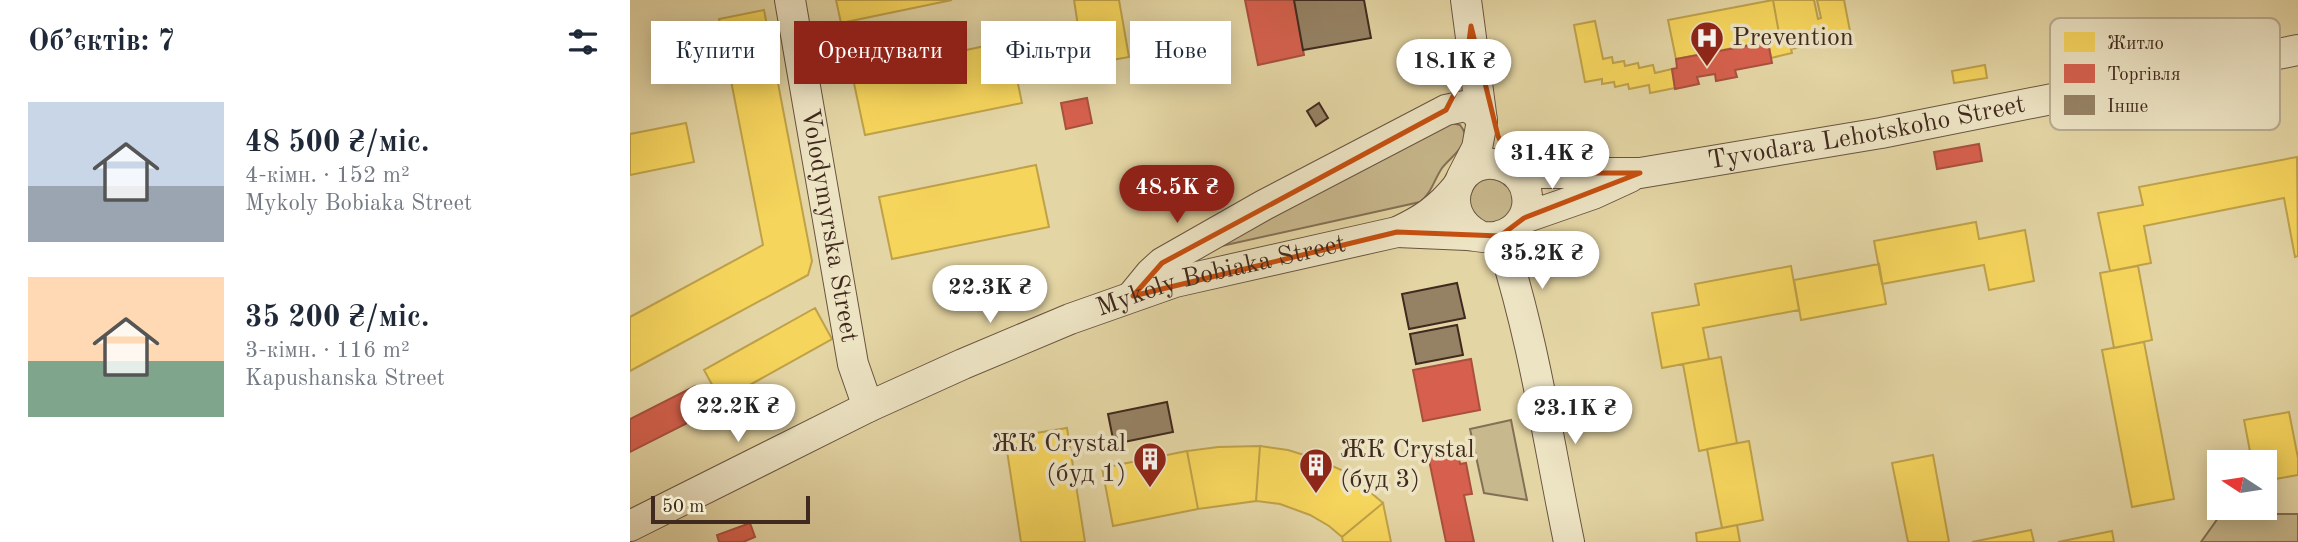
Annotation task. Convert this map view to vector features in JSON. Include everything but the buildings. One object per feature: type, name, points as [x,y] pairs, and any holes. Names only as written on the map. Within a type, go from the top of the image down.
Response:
[{"type":"street","name":"Volodymyrska Street","points":[[790,0],[853,364],[868,407]]},
{"type":"street","points":[[1446,110],[1461,87],[1465,73],[1468,13]]},
{"type":"street","points":[[1468,13],[1498,136],[1527,195],[1524,218],[1510,232],[1490,236],[1470,231],[1462,223],[1456,212],[1454,199],[1476,148],[1482,121],[1468,13]]},
{"type":"street","name":"Tyvodara Lehotskoho Street","points":[[2280,54],[2298,50]]},
{"type":"street","name":"Tyvodara Lehotskoho Street","points":[[1516,173],[1640,173],[1881,133],[2050,99]]},
{"type":"street","points":[[1133,296],[1151,273],[1163,263],[1264,205],[1446,110],[1465,106],[1475,111],[1482,121]]},
{"type":"street","points":[[1460,182],[1472,170],[1491,164],[1516,173]]},
{"type":"street","name":"Tyvodara Lehotskoho Street","points":[[1524,218],[1593,194],[1640,173]]},
{"type":"street","name":"Mykoly Bobiaka Street","points":[[630,526],[868,407],[963,364],[1175,282],[1397,232],[1441,206],[1460,182]]},
{"type":"street","name":"Mykoly Bobiaka Street","points":[[1397,232],[1490,236]]},
{"type":"street","points":[[1490,236],[1511,270],[1569,542]]},
{"type":"highlighted area","points":[[1471,26],[1498,136],[1516,173],[1640,173],[1524,218],[1500,236],[1397,232],[1133,296],[1162,263],[1446,110],[1465,73]]},
{"type":"shaded area","points":[[1448,122],[1460,125],[1465,136],[1464,141],[1420,202],[1217,247]]},
{"type":"shaded area","points":[[1483,172],[1517,186],[1512,222],[1476,225],[1463,192]]},
{"type":"shaded area","points":[[1511,420],[1527,500],[1484,493],[1470,429]]},
{"type":"shaded area","points":[[2277,514],[2298,514],[2298,542],[2201,542],[2217,520],[2277,520]]},
{"type":"place","name":"Prevention","points":[[1707,68]]},
{"type":"place","name":"ЖК Crystal (буд 1)","points":[[1150,489]]},
{"type":"place","name":"ЖК Crystal (буд 3)","points":[[1316,495]]}]
